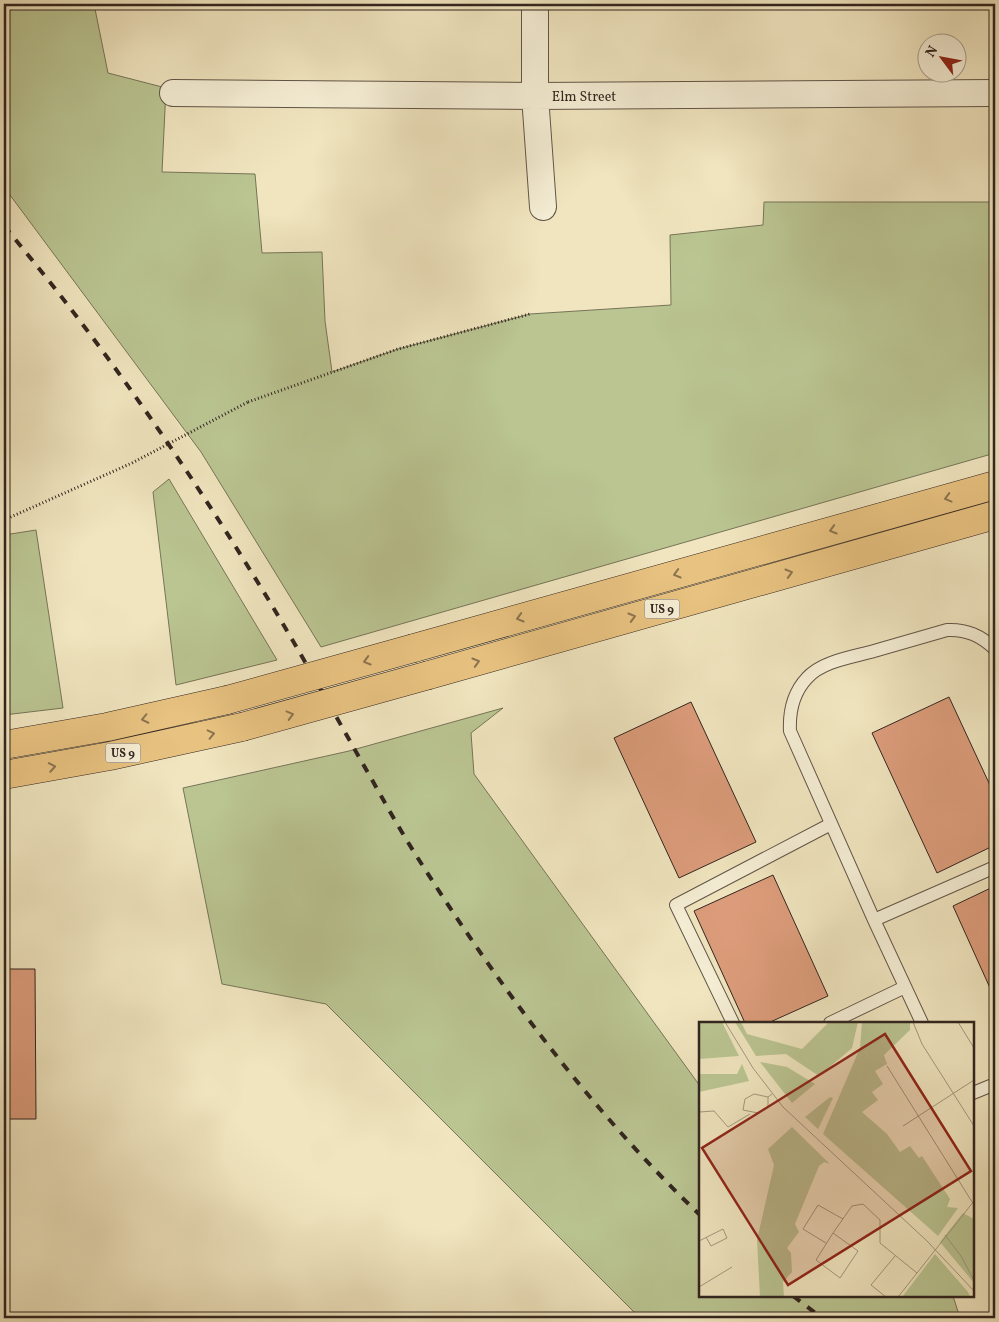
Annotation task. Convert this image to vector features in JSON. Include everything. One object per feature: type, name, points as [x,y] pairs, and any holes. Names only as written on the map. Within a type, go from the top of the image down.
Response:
[{"type":"highway","name":"US 9","points":[[4,745],[107,727],[227,700],[995,485]]},
{"type":"highway","name":"US 9","points":[[4,775],[110,756],[242,727],[995,515]]},
{"type":"street","points":[[535,4],[535,96],[543,207]]},
{"type":"street","name":"Elm Street","points":[[173,93],[535,96],[995,93]]},
{"type":"lane","points":[[922,1022],[790,731],[791,707],[795,695],[808,676],[835,662],[948,630],[970,632],[985,640],[995,649]]},
{"type":"lane","points":[[733,1022],[676,905],[831,824]]},
{"type":"lane","points":[[874,920],[995,868]]},
{"type":"lane","points":[[832,1022],[906,987]]},
{"type":"lane","points":[[974,1093],[995,1084]]},
{"type":"path","points":[[4,520],[132,463],[248,402],[398,349],[530,314]]},
{"type":"green space","points":[[4,4],[94,4],[108,73],[166,88],[162,172],[255,174],[262,253],[322,252],[325,321],[332,372],[398,349],[530,314],[671,305],[670,235],[763,225],[764,202],[995,202],[995,453],[321,647],[201,452],[4,187]]},
{"type":"green space","points":[[169,479],[277,660],[176,685],[153,492]]},
{"type":"green space","points":[[36,530],[63,708],[4,715],[4,535]]},
{"type":"green space","points":[[503,708],[471,733],[474,774],[699,1085],[699,1297],[953,1297],[960,1318],[640,1318],[326,1004],[222,984],[183,788],[349,751]]},
{"type":"building","points":[[949,697],[995,796],[995,845],[937,873],[872,733]]},
{"type":"building","points":[[691,702],[756,842],[679,878],[614,738]]},
{"type":"building","points":[[773,875],[828,996],[770,1022],[745,1022],[694,911]]},
{"type":"building","points":[[995,886],[995,999],[953,906]]},
{"type":"building","points":[[8,969],[35,969],[36,1119],[9,1119]]},
{"type":"railway","points":[[4,226],[103,352],[195,483],[283,624],[408,843],[445,901],[511,996],[582,1088],[620,1132],[699,1214]]},
{"type":"railway","points":[[794,1297],[822,1318]]}]
